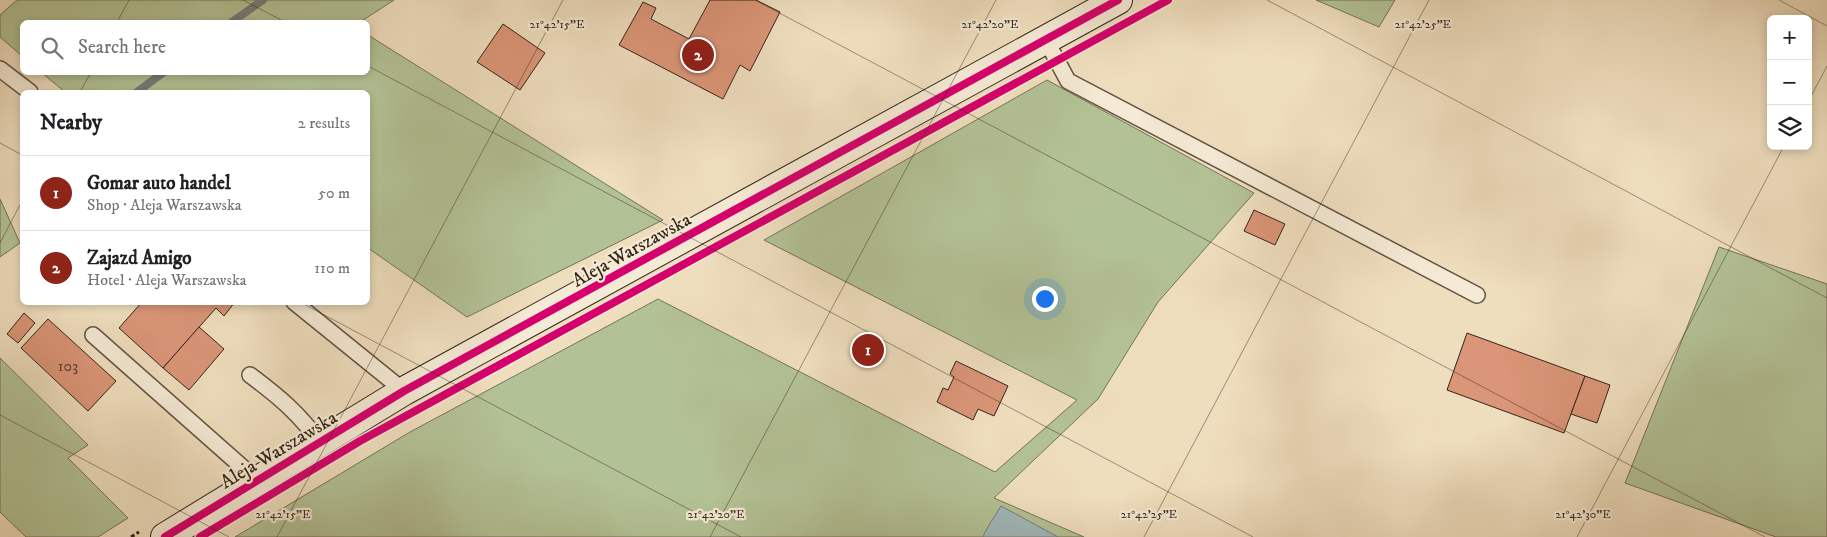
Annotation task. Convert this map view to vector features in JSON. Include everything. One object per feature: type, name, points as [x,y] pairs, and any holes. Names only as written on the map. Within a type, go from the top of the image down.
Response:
[{"type":"street","name":"Aleja Warszawska","points":[[165,537],[404,391],[1118,0]]},
{"type":"lane","points":[[1046,40],[1068,81],[1477,294]]},
{"type":"lane","points":[[0,69],[27,90]]},
{"type":"lane","points":[[298,305],[404,391]]},
{"type":"lane","points":[[93,336],[258,481]]},
{"type":"lane","points":[[250,375],[282,400],[310,429],[320,443]]},
{"type":"green space","points":[[17,0],[394,0],[363,20],[20,20],[20,54],[0,37],[0,15]]},
{"type":"green space","points":[[1316,0],[1395,0],[1379,27]]},
{"type":"green space","points":[[370,36],[663,220],[467,317],[370,249],[370,90],[63,90],[44,75],[370,75]]},
{"type":"green space","points":[[1047,80],[1254,193],[1158,302],[1098,399],[994,498],[1084,537],[235,537],[410,432],[658,299],[995,472],[1077,400],[764,240]]},
{"type":"green space","points":[[0,199],[20,243],[0,257]]},
{"type":"green space","points":[[1719,247],[1827,284],[1827,537],[1776,537],[1625,483]]},
{"type":"green space","points":[[0,358],[88,445],[68,458],[128,518],[98,537],[26,537],[0,512]]},
{"type":"water","points":[[1001,506],[1058,537],[983,537]]},
{"type":"building","points":[[710,0],[756,0],[780,12],[750,71],[740,65],[723,99],[619,45],[643,2],[656,8],[651,19],[689,39]]},
{"type":"building","points":[[503,24],[545,53],[520,90],[477,62]]},
{"type":"building","points":[[1254,210],[1285,224],[1275,245],[1244,231]]},
{"type":"building","points":[[139,305],[233,305],[224,316],[216,308],[163,368],[119,328]]},
{"type":"building","points":[[24,313],[35,323],[18,343],[7,334]]},
{"type":"building","points":[[48,319],[116,381],[88,411],[21,348]]},
{"type":"building","points":[[199,327],[224,349],[189,390],[163,368]]},
{"type":"building","points":[[1467,333],[1585,376],[1564,433],[1447,390]]},
{"type":"building","points":[[956,361],[1008,386],[994,416],[978,409],[973,420],[937,402],[943,388],[948,390],[954,377],[950,374]]},
{"type":"building","points":[[1585,376],[1610,385],[1597,423],[1571,414]]},
{"type":"waterway","points":[[235,20],[263,0]]},
{"type":"waterway","points":[[140,90],[160,75]]},
{"type":"cycle path","points":[[165,537],[404,391],[1118,0]]},
{"type":"cycle path","points":[[200,537],[360,441],[1168,0]]},
{"type":"place","name":"Zajazd Amigo","points":[[698,55]]},
{"type":"place","name":"Gomar auto handel","points":[[868,350]]}]
